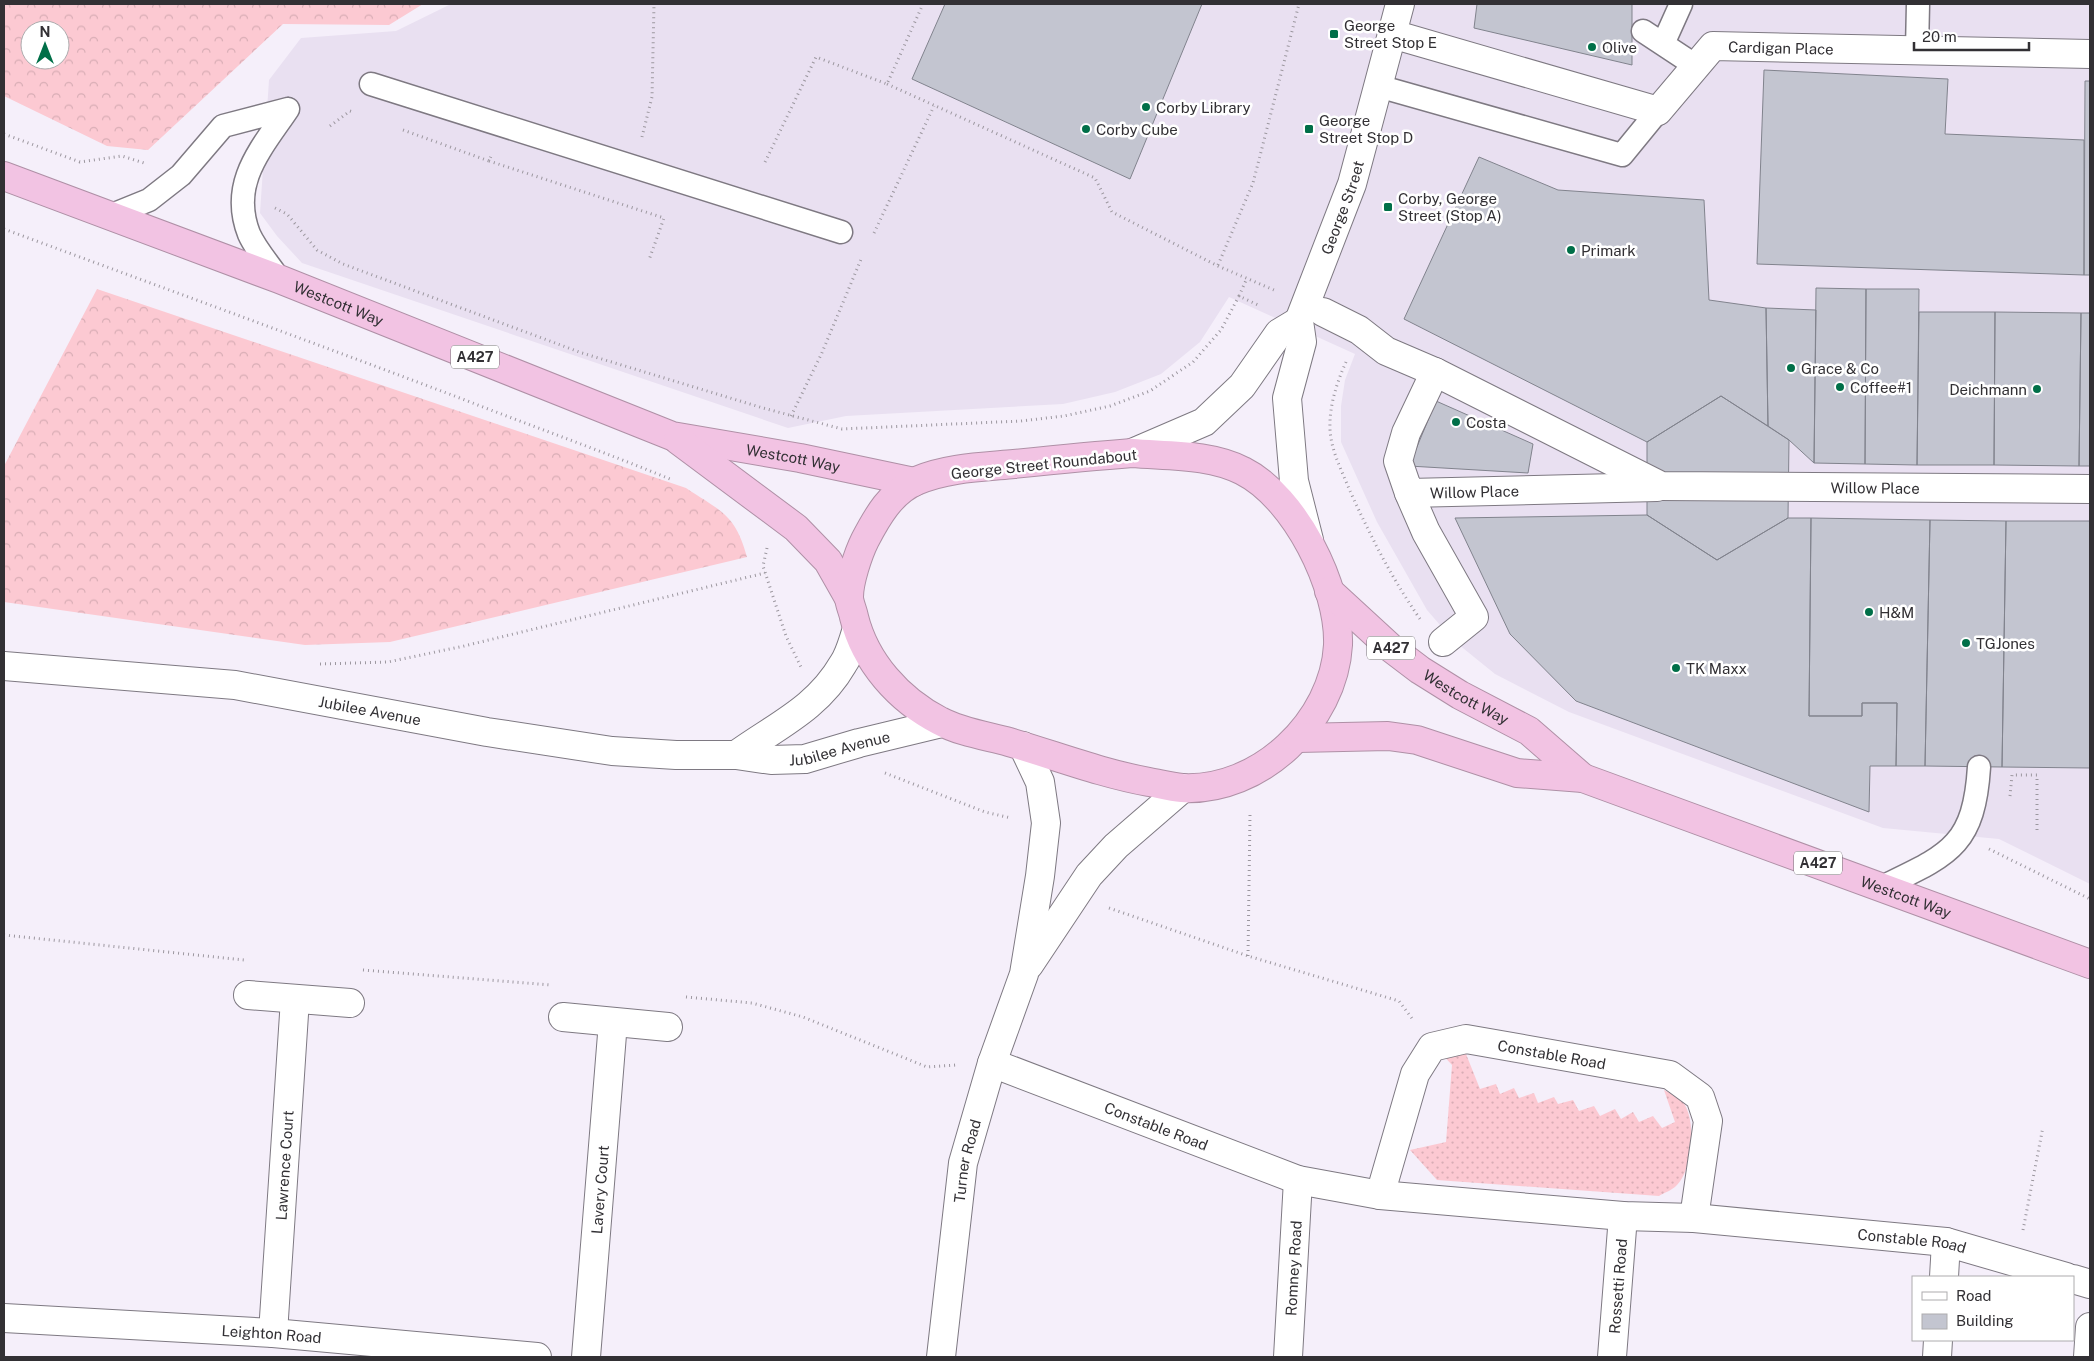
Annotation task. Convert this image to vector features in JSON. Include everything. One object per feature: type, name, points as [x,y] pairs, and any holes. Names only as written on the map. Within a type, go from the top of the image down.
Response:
[{"type":"highway","name":"Westcott Way","points":[[4,176],[279,279],[672,436],[800,458],[914,482]]},
{"type":"highway","name":"Westcott Way","points":[[672,436],[796,528],[828,561],[849,598]]},
{"type":"highway","name":"George Street Roundabout","points":[[1132,452],[1206,460],[1243,471],[1277,497],[1309,540],[1329,591],[1338,645],[1332,675],[1320,705],[1298,738],[1270,761],[1245,774],[1216,784],[1183,788],[1107,774],[1022,746],[942,723],[906,700],[880,672],[857,629],[849,598],[859,552],[883,508],[914,482],[958,470],[1132,452]]},
{"type":"highway","name":"Westcott Way","points":[[1329,591],[1391,648],[1420,670],[1460,695],[1529,731],[1583,778]]},
{"type":"highway","name":"Westcott Way","points":[[1298,738],[1388,736],[1436,745],[1517,773],[1583,778],[2090,964]]},
{"type":"street","name":"George Street","points":[[1309,540],[1294,481],[1287,398],[1302,342],[1352,184],[1400,4]]},
{"type":"street","points":[[1392,34],[1658,111]]},
{"type":"street","name":"Cardigan Place","points":[[1658,111],[1713,46],[2089,52]]},
{"type":"street","points":[[1132,452],[1204,422],[1242,386],[1279,333],[1311,316]]},
{"type":"street","name":"Willow Place","points":[[1311,316],[1360,330],[1386,351],[1435,372],[1661,486]]},
{"type":"street","name":"Willow Place","points":[[1434,633],[1474,617],[1426,532],[1398,462],[1406,433],[1435,372]]},
{"type":"street","name":"Willow Place","points":[[1409,493],[1661,486],[2090,489]]},
{"type":"street","points":[[736,755],[766,733],[796,717],[823,693],[844,663],[857,629]]},
{"type":"street","name":"Jubilee Avenue","points":[[4,666],[235,685],[487,732],[612,751],[676,755],[736,755],[771,760],[805,758],[859,742],[942,723]]},
{"type":"street","name":"Turner Road","points":[[941,1357],[963,1163],[992,1063],[1024,974],[1040,876],[1046,822],[1040,782],[1022,746]]},
{"type":"street","name":"Turner Road","points":[[1024,974],[1089,875],[1116,846],[1183,788]]},
{"type":"street","points":[[248,995],[350,1003]]},
{"type":"street","name":"Lawrence Court","points":[[273,1333],[295,999]]},
{"type":"street","points":[[563,1017],[668,1027]]},
{"type":"street","name":"Lavery Court","points":[[586,1357],[612,1022]]},
{"type":"street","name":"Constable Road","points":[[1432,1047],[1466,1039],[1670,1075],[1700,1097],[1708,1121],[1694,1218]]},
{"type":"street","points":[[1380,1195],[1415,1074],[1432,1047]]},
{"type":"street","name":"Constable Road","points":[[992,1063],[1298,1180],[1380,1195],[1623,1216],[1694,1218],[1946,1242],[2063,1276]]},
{"type":"street","name":"Romney Road","points":[[1288,1357],[1298,1180]]},
{"type":"street","name":"Rossetti Road","points":[[1612,1357],[1623,1216]]},
{"type":"street","points":[[1944,1276],[1946,1242]]},
{"type":"street","points":[[2074,1279],[2090,1284]]},
{"type":"street","name":"Leighton Road","points":[[4,1318],[273,1333],[318,1348],[536,1357]]},
{"type":"street","points":[[2088,1357],[2090,1327]]},
{"type":"street","points":[[1937,1357],[1938,1341]]},
{"type":"lane","points":[[1663,44],[1681,4]]},
{"type":"lane","points":[[1917,50],[1918,4]]},
{"type":"lane","points":[[1643,31],[1696,66]]},
{"type":"lane","points":[[371,84],[841,232]]},
{"type":"lane","points":[[1378,86],[1622,155],[1658,111]]},
{"type":"lane","points":[[112,215],[149,200],[181,175],[223,126],[288,109],[245,178],[241,195],[250,234],[279,279]]},
{"type":"lane","points":[[1882,887],[1936,861],[1963,835],[1977,800],[1979,767]]},
{"type":"path","points":[[887,84],[923,4]]},
{"type":"path","points":[[1218,266],[1253,183],[1299,4]]},
{"type":"path","points":[[765,162],[816,58],[887,84],[1095,178],[1112,212],[1218,266],[1282,294]]},
{"type":"path","points":[[873,235],[934,106]]},
{"type":"path","points":[[4,134],[80,162],[122,156],[153,166]]},
{"type":"path","points":[[489,161],[664,218],[649,260]]},
{"type":"path","points":[[273,207],[287,214],[317,250],[343,264],[582,353],[842,430],[877,430],[1021,421],[1064,416],[1110,406],[1150,391],[1193,362],[1222,330],[1247,278]]},
{"type":"path","points":[[4,229],[310,340],[467,401],[595,447],[674,480]]},
{"type":"path","points":[[791,416],[821,355],[866,251]]},
{"type":"path","points":[[1239,296],[1265,308]]},
{"type":"path","points":[[1347,361],[1336,383],[1330,429],[1338,465],[1364,523],[1393,579],[1434,633]]},
{"type":"path","points":[[312,663],[331,665],[388,662],[464,646],[765,573],[786,636],[802,669]]},
{"type":"path","points":[[880,771],[985,812],[1014,819]]},
{"type":"path","points":[[2012,774],[2037,775],[2037,833]]},
{"type":"path","points":[[1248,956],[1250,814]]},
{"type":"path","points":[[1986,848],[2090,899]]},
{"type":"path","points":[[1109,908],[1248,956],[1398,1000],[1432,1047]]},
{"type":"path","points":[[4,935],[249,960]]},
{"type":"path","points":[[356,970],[558,985]]},
{"type":"path","points":[[684,997],[752,1003],[803,1016],[927,1067],[992,1063]]},
{"type":"path","points":[[2016,1262],[2043,1127]]},
{"type":"shaded area","points":[[451,4],[2090,4],[2090,884],[1999,839],[1883,828],[1569,712],[1495,674],[1453,640],[1427,610],[1377,522],[1341,442],[1341,406],[1345,380],[1355,354],[1229,297],[1200,342],[1161,374],[1115,392],[1063,404],[846,416],[788,428],[302,263],[277,236],[260,213],[269,80],[301,38],[396,31]]},
{"type":"green space","points":[[4,4],[423,4],[389,25],[283,24],[148,150],[107,146],[4,96]]},
{"type":"green space","points":[[97,289],[686,488],[726,515],[737,531],[747,557],[390,642],[305,645],[4,602],[4,466]]},
{"type":"green space","points":[[1454,1047],[1466,1054],[1480,1089],[1496,1084],[1500,1094],[1514,1088],[1519,1098],[1534,1093],[1538,1103],[1554,1097],[1558,1104],[1573,1100],[1579,1111],[1594,1106],[1600,1116],[1615,1109],[1621,1119],[1633,1112],[1639,1122],[1653,1116],[1662,1128],[1675,1122],[1664,1090],[1677,1096],[1686,1106],[1691,1129],[1689,1156],[1682,1179],[1674,1187],[1659,1196],[1437,1180],[1410,1150],[1446,1142],[1452,1065],[1440,1052]]},
{"type":"building","name":"Corby Cube","points":[[945,4],[1202,4],[1130,179],[912,79]]},
{"type":"building","name":"Olive","points":[[1477,4],[1632,4],[1632,65],[1474,28]]},
{"type":"building","points":[[1764,70],[1948,79],[1945,134],[2084,140],[2084,275],[1757,264]]},
{"type":"building","points":[[2085,81],[2090,81],[2090,275],[2084,275]]},
{"type":"building","name":"Primark","points":[[1479,157],[1558,190],[1704,200],[1709,300],[1766,308],[1768,426],[1721,396],[1647,442],[1404,319]]},
{"type":"building","name":"Coffee#1","points":[[1816,288],[1866,289],[1865,464],[1814,463]]},
{"type":"building","points":[[1866,289],[1919,289],[1917,465],[1865,464]]},
{"type":"building","name":"Grace & Co","points":[[1766,308],[1816,310],[1814,463],[1789,440],[1768,426]]},
{"type":"building","points":[[1919,312],[1995,312],[1994,465],[1917,465]]},
{"type":"building","name":"Deichmann","points":[[1995,312],[2081,313],[2079,466],[1994,465]]},
{"type":"building","points":[[2081,313],[2090,313],[2090,466],[2079,466]]},
{"type":"building","points":[[1721,396],[1789,440],[1788,518],[1717,560],[1647,515],[1647,442]]},
{"type":"building","name":"Costa","points":[[1436,401],[1533,444],[1528,473],[1409,466]]},
{"type":"building","name":"TK Maxx","points":[[1647,515],[1717,560],[1788,518],[1811,518],[1809,716],[1862,716],[1862,703],[1897,703],[1896,766],[1870,766],[1869,812],[1576,701],[1510,634],[1455,518]]},
{"type":"building","name":"H&M","points":[[1811,518],[1930,520],[1925,766],[1896,766],[1897,703],[1862,703],[1862,716],[1809,716]]},
{"type":"building","name":"TGJones","points":[[1930,520],[2006,521],[2002,767],[1925,766]]},
{"type":"building","points":[[2006,521],[2090,521],[2090,768],[2002,767]]},
{"type":"place","name":"George Street Stop E","points":[[1334,34]]},
{"type":"place","name":"Olive","points":[[1592,47]]},
{"type":"place","name":"Corby Library","points":[[1146,107]]},
{"type":"place","name":"Corby Cube","points":[[1086,129]]},
{"type":"place","name":"George Street Stop D","points":[[1309,129]]},
{"type":"place","name":"Corby, George Street (Stop A)","points":[[1388,207]]},
{"type":"place","name":"Primark","points":[[1571,250]]},
{"type":"place","name":"Grace & Co","points":[[1791,368]]},
{"type":"place","name":"Coffee#1","points":[[1840,387]]},
{"type":"place","name":"Deichmann","points":[[2037,389]]},
{"type":"place","name":"Costa","points":[[1456,422]]},
{"type":"place","name":"H&M","points":[[1869,612]]},
{"type":"place","name":"TGJones","points":[[1966,643]]},
{"type":"place","name":"TK Maxx","points":[[1676,668]]}]
